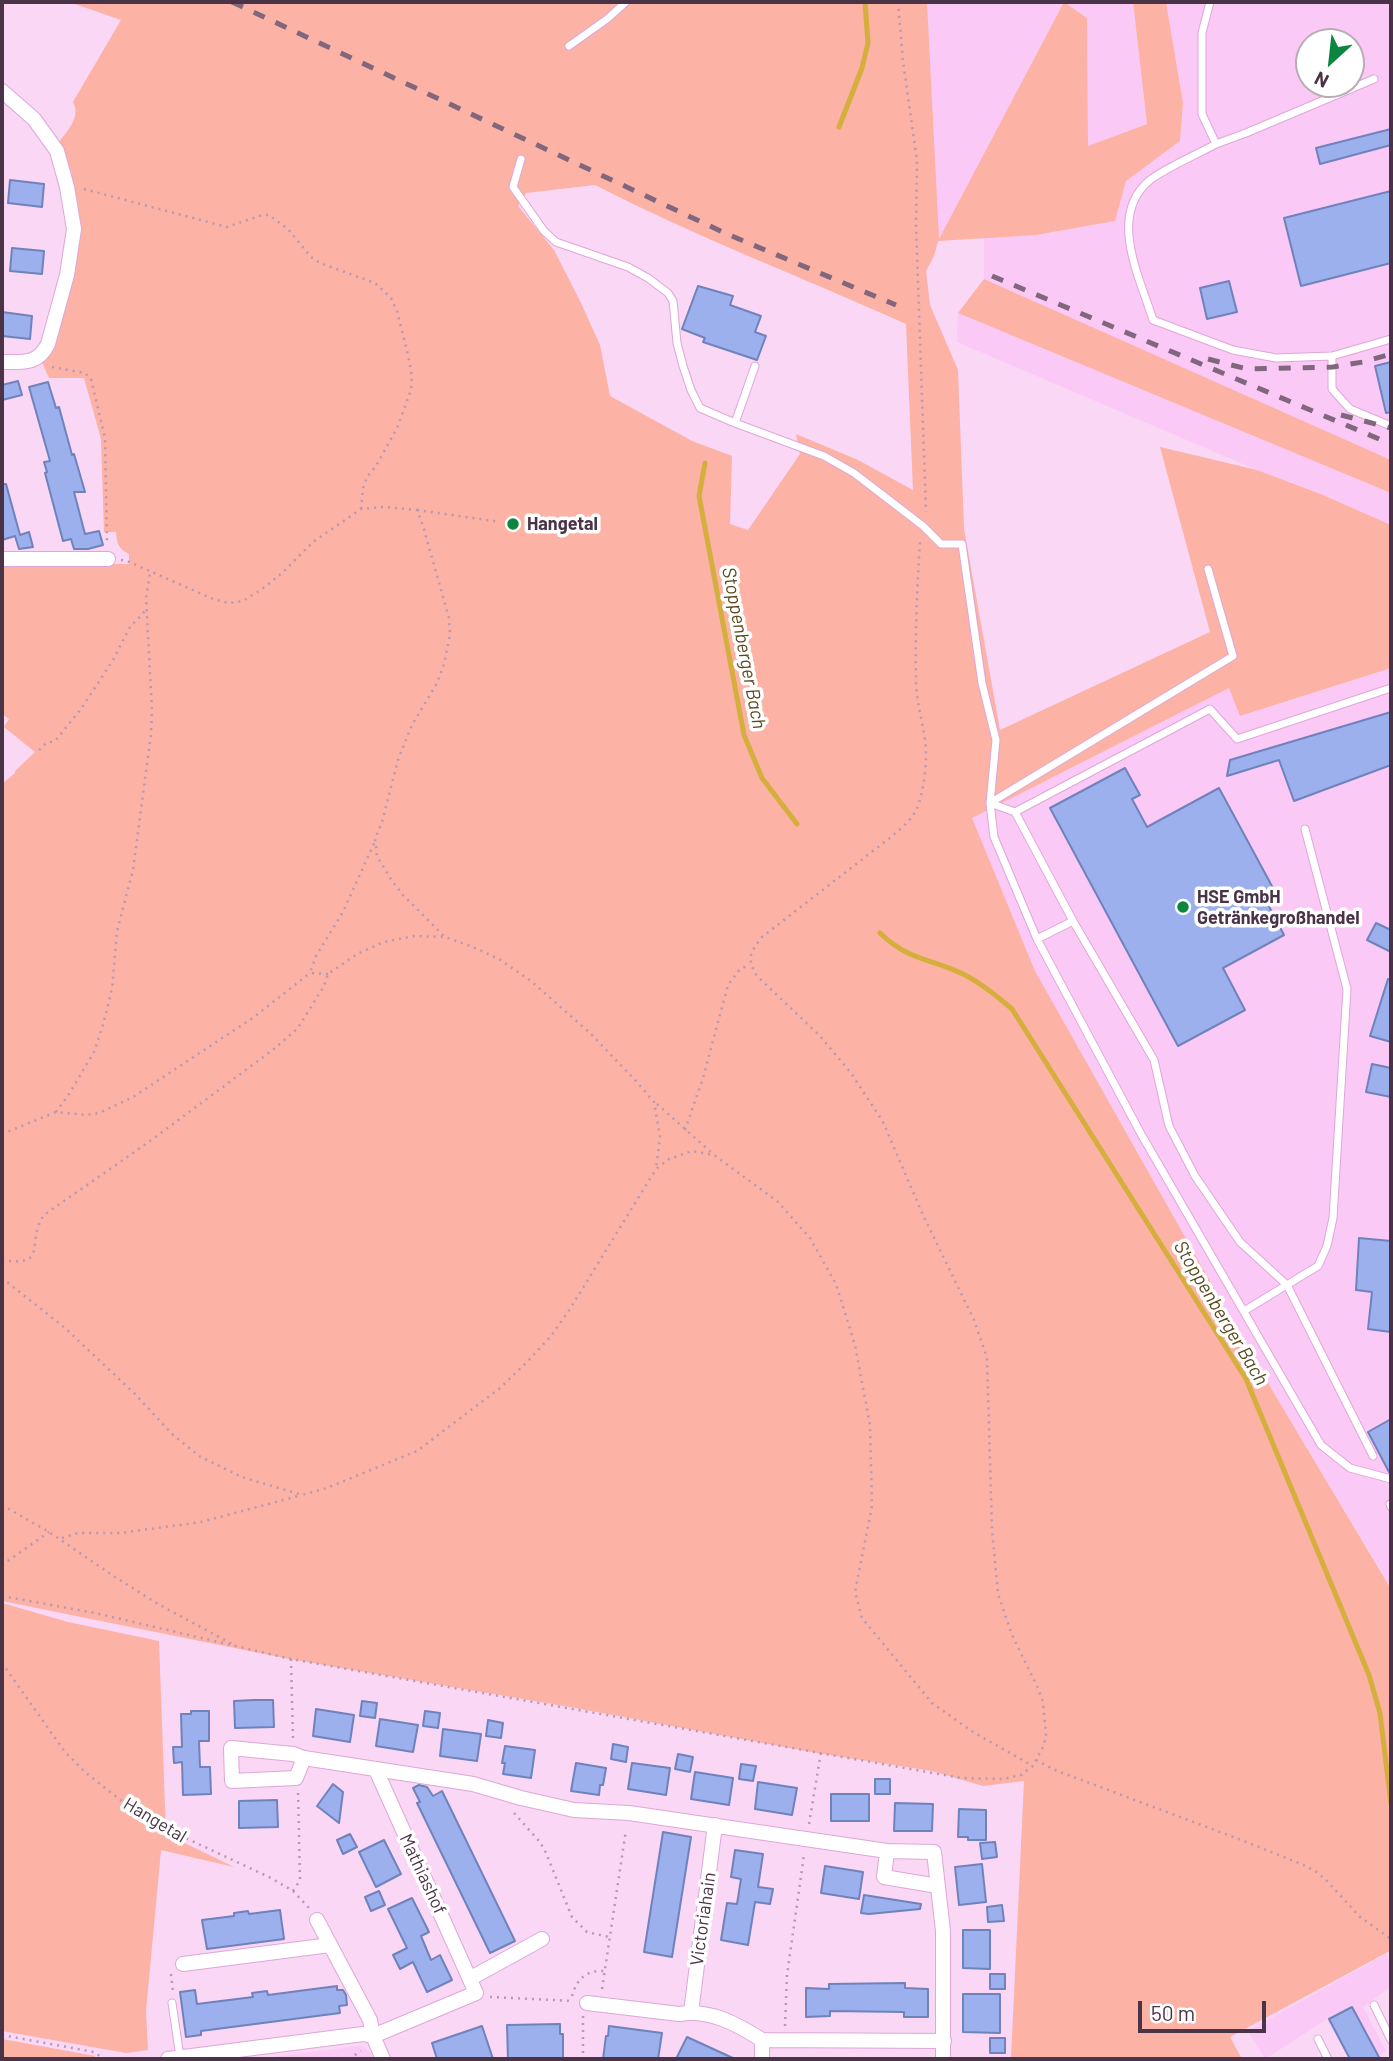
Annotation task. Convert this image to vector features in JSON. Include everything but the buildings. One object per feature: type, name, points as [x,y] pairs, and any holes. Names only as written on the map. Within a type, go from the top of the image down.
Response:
[{"type":"street","points":[[2,91],[34,119],[57,151],[67,187],[74,229],[67,275],[44,352],[37,359],[2,362]]},
{"type":"street","points":[[2,559],[108,559]]},
{"type":"street","points":[[298,1756],[296,1778],[232,1781],[231,1748],[298,1756],[473,1784],[545,1805],[595,1812],[629,1813],[887,1851],[934,1852],[943,1931],[943,2059]]},
{"type":"street","name":"Mathiashof","points":[[376,1770],[476,1993]]},
{"type":"street","name":"Victoriahain","points":[[691,2012],[715,1825]]},
{"type":"street","points":[[887,1851],[884,1877],[938,1886]]},
{"type":"street","points":[[317,1920],[370,2020],[373,2036],[383,2059]]},
{"type":"street","points":[[471,1978],[542,1939]]},
{"type":"street","points":[[183,1964],[330,1945]]},
{"type":"street","points":[[174,2058],[362,2034],[373,2036],[476,1993]]},
{"type":"street","points":[[590,2003],[679,2014],[712,2014],[762,2040],[944,2041]]},
{"type":"street","points":[[762,2040],[762,2059]]},
{"type":"lane","points":[[569,46],[626,2]]},
{"type":"lane","points":[[1210,2],[1202,33],[1202,114],[1216,144]]},
{"type":"lane","points":[[1374,79],[1216,144],[1151,179],[1133,199],[1128,225],[1131,251],[1153,320],[1233,350],[1276,358],[1332,356],[1391,339]]},
{"type":"lane","points":[[521,159],[513,187],[544,231],[556,242],[628,267],[668,293],[673,301],[677,343],[691,390],[700,408],[824,456],[854,473],[942,544],[962,544],[982,683],[996,740],[990,803],[994,837],[1037,939],[1141,1134],[1321,1445],[1350,1468],[1391,1479]]},
{"type":"lane","points":[[1332,356],[1332,389],[1350,409],[1391,426]]},
{"type":"lane","points":[[735,423],[755,366]]},
{"type":"lane","points":[[990,803],[1233,656],[1208,569]]},
{"type":"lane","points":[[1015,812],[1210,709],[1237,739],[1391,688]]},
{"type":"lane","points":[[990,803],[1015,812],[1073,921],[1154,1060],[1169,1126],[1195,1176],[1240,1242],[1287,1285],[1373,1456]]},
{"type":"lane","points":[[1244,1311],[1318,1266],[1327,1246],[1333,1218],[1347,989],[1305,829]]},
{"type":"lane","points":[[1037,939],[1073,921]]},
{"type":"lane","points":[[172,2003],[174,2058]]},
{"type":"lane","points":[[1374,2005],[1391,2040]]},
{"type":"lane","points":[[1318,2039],[1328,2059]]},
{"type":"path","points":[[2,1596],[95,1613],[291,1659],[961,1778],[986,1780],[1021,1775],[1037,1760],[1044,1745],[1043,1702],[1012,1635],[998,1594],[992,1530],[987,1358],[974,1320],[923,1215],[883,1122],[851,1073],[819,1035],[757,976],[750,965],[751,952],[762,937],[908,822],[916,811],[921,795],[925,743],[916,683],[916,603],[921,534],[926,513],[916,225],[917,161],[898,2]]},
{"type":"path","points":[[67,187],[89,190],[227,227],[269,215],[288,229],[311,257],[320,263],[365,278],[384,290],[397,311],[412,377],[411,390],[397,428],[376,467],[367,477],[361,509]]},
{"type":"path","points":[[37,359],[45,366],[85,373],[91,379],[105,438],[108,559],[127,561],[213,599],[229,603],[243,601],[281,574],[313,542],[361,509],[384,507],[417,510],[500,522]]},
{"type":"path","points":[[2,1134],[56,1112],[86,1115],[99,1113],[133,1097],[254,1017],[310,973],[316,956],[343,912],[375,839],[398,760],[412,725],[437,683],[444,664],[450,635],[449,618],[417,510]]},
{"type":"path","points":[[56,1112],[94,1052],[103,1026],[112,989],[117,931],[133,870],[152,710],[147,609],[150,572]]},
{"type":"path","points":[[38,750],[46,743],[55,741],[81,709],[113,660],[130,627],[147,609]]},
{"type":"path","points":[[375,839],[377,856],[392,881],[445,937]]},
{"type":"path","points":[[2,1259],[22,1262],[29,1260],[35,1245],[36,1230],[44,1215],[275,1049],[298,1028],[324,986],[328,974],[357,954],[384,942],[414,936],[445,937],[499,959],[531,981],[590,1033],[654,1102],[714,1155],[777,1201],[810,1238],[836,1284],[855,1345],[870,1425],[872,1506],[855,1592],[862,1618],[932,1703],[974,1732],[1033,1766]]},
{"type":"path","points":[[685,1130],[703,1078],[727,985],[740,968],[750,965]]},
{"type":"path","points":[[310,973],[328,974]]},
{"type":"path","points":[[654,1102],[660,1137],[656,1169]]},
{"type":"path","points":[[61,1539],[78,1533],[120,1532],[201,1522],[340,1483],[417,1451],[473,1410],[519,1370],[551,1336],[656,1169],[669,1159],[692,1151],[714,1155]]},
{"type":"path","points":[[2,1278],[65,1328],[135,1394],[172,1434],[199,1456],[242,1477],[302,1495]]},
{"type":"path","points":[[2,1505],[61,1539],[158,1604],[237,1647]]},
{"type":"path","points":[[2,1565],[49,1532]]},
{"type":"path","points":[[291,1659],[298,1756]]},
{"type":"path","name":"Hangetal","points":[[2,1663],[65,1752],[86,1773],[158,1825],[293,1891],[317,1920]]},
{"type":"path","points":[[785,2040],[787,1975],[821,1752]]},
{"type":"path","points":[[1037,1760],[1055,1770],[1244,1841],[1318,1872],[1360,1917],[1391,1940]]},
{"type":"path","points":[[293,1891],[300,1880],[296,1778]]},
{"type":"path","points":[[514,1812],[540,1842],[572,1917],[587,1932],[609,1937]]},
{"type":"path","points":[[583,2059],[590,2003],[604,1971],[629,1813]]},
{"type":"path","points":[[571,2000],[577,1982],[585,1974],[594,1970],[604,1971]]},
{"type":"path","points":[[171,1977],[173,1989]]},
{"type":"path","points":[[476,1993],[494,1999],[571,2000],[590,2003]]},
{"type":"path","points":[[2,2035],[94,2052],[104,2059]]},
{"type":"shaded area","points":[[69,2],[927,2],[939,239],[1064,2],[1087,18],[1088,146],[1147,124],[1133,2],[1166,2],[1183,103],[1180,141],[1126,181],[1115,221],[1036,235],[938,241],[926,271],[930,305],[958,370],[964,529],[1000,730],[1210,632],[1160,447],[1257,470],[1391,525],[1391,668],[1240,716],[1229,688],[972,818],[1035,971],[1259,1368],[1391,1589],[1391,1953],[1388,1952],[1230,2037],[1242,2059],[1011,2059],[1024,1781],[983,1786],[932,1771],[284,1658],[2,1601],[2,784],[35,752],[4,727],[9,719],[2,714],[2,565],[129,564],[129,554],[119,545],[116,532],[104,532],[101,439],[84,378],[49,378],[40,358],[68,275],[67,183],[72,173],[59,142],[74,118],[73,102],[121,20]],"holes":[[[595,185],[906,324],[913,490],[858,460],[796,434],[800,454],[748,530],[730,524],[732,456],[692,441],[610,396],[600,345],[581,303],[554,250],[518,206],[526,193]]]},
{"type":"shaded area","points":[[927,2],[1064,2],[938,241]]},
{"type":"shaded area","points":[[1064,2],[1133,2],[1147,124],[1088,146],[1087,19]]},
{"type":"shaded area","points":[[1166,2],[1391,2],[1391,460],[984,279],[984,237],[1036,235],[1115,221],[1126,181],[1180,141],[1183,103]]},
{"type":"shaded area","points":[[984,279],[1391,460],[1391,493],[958,313]]},
{"type":"shaded area","points":[[958,313],[1391,493],[1391,525],[957,342]]},
{"type":"shaded area","points":[[1391,668],[1391,1587],[1259,1368],[1035,971],[972,818],[1229,688],[1241,716]]},
{"type":"shaded area","points":[[2,1603],[68,1622],[159,1641],[166,1834],[234,1867],[161,1850],[146,2011],[148,2050],[126,2053],[2,2031]]},
{"type":"shaded area","points":[[1386,1954],[1391,1966],[1391,1987],[1363,2007],[1386,2051],[1371,2059],[1349,2059],[1327,2019],[1265,2059],[1248,2031]]},
{"type":"shaded area","points":[[2,2039],[95,2056],[95,2059],[2,2059]]},
{"type":"shaded area","points":[[364,2047],[373,2059],[257,2059]]},
{"type":"waterway","name":"Stoppenberger Bach","points":[[839,127],[862,68],[868,43],[865,2]]},
{"type":"waterway","name":"Stoppenberger Bach","points":[[705,463],[699,496],[744,735],[762,778],[797,824]]},
{"type":"waterway","name":"Stoppenberger Bach","points":[[880,933],[910,954],[970,978],[1012,1009],[1246,1379],[1369,1675],[1380,1713],[1391,1804]]},
{"type":"railway","points":[[232,2],[727,234],[896,305]]},
{"type":"railway","points":[[992,276],[1391,444]]},
{"type":"railway","points":[[1208,359],[1247,369],[1333,367],[1391,354]]},
{"type":"railway","points":[[1341,415],[1391,428]]},
{"type":"place","name":"Hangetal","points":[[513,524]]},
{"type":"place","name":"HSE GmbH Getränkegroßhandel","points":[[1183,907]]}]
